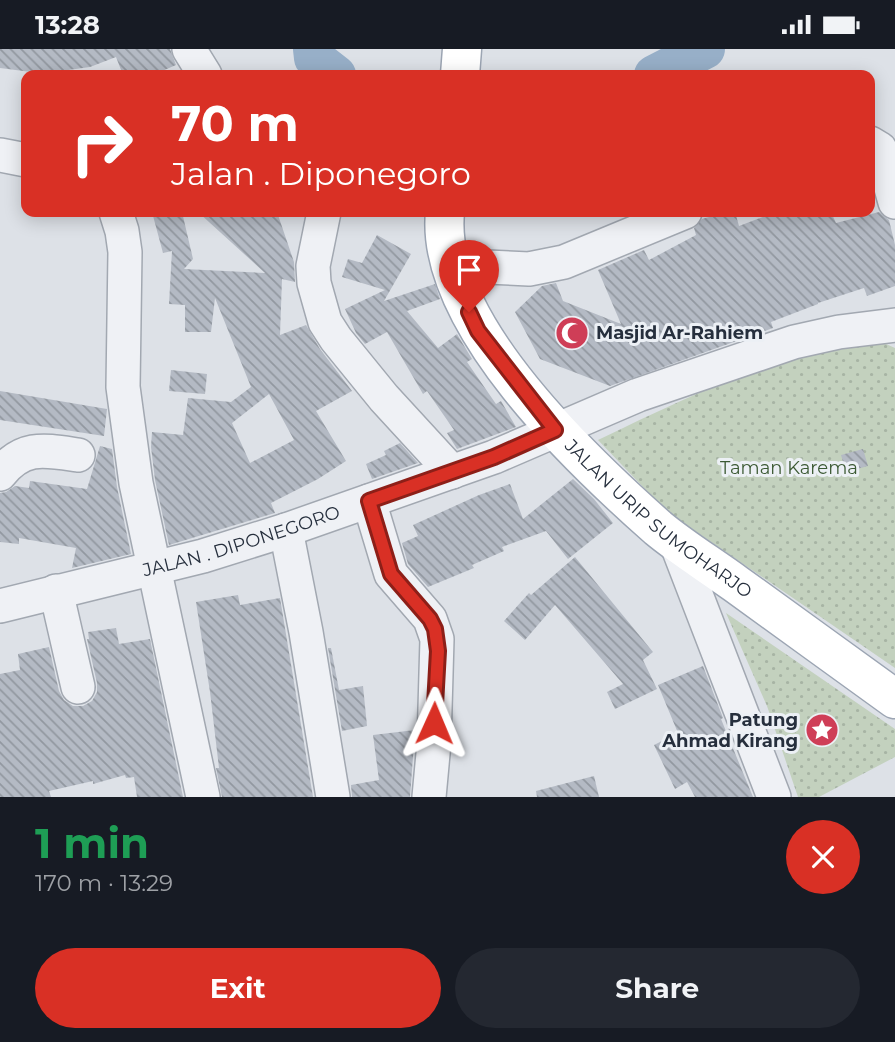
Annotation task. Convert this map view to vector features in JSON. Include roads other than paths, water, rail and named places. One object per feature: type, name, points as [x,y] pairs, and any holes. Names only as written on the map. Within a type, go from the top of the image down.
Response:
[{"type":"main road","points":[[460,70],[462,49]]},
{"type":"main road","name":"JALAN URIP SUMOHARJO","points":[[445,217],[452,274],[478,331],[555,430],[660,529],[895,699]]},
{"type":"street","points":[[189,49],[202,70]]},
{"type":"street","points":[[875,146],[880,149],[895,202]]},
{"type":"street","points":[[0,155],[21,159]]},
{"type":"street","points":[[118,217],[125,252],[123,387],[136,483],[203,797]]},
{"type":"street","points":[[323,217],[313,267],[314,283],[325,322],[384,398],[452,472]]},
{"type":"street","points":[[449,260],[487,267],[529,269],[564,262],[672,217]]},
{"type":"street","name":"JALAN . DIPONEGORO","points":[[0,606],[203,556],[286,530],[452,472],[638,395],[794,342],[839,332],[895,325]]},
{"type":"street","points":[[0,474],[24,452],[53,451],[78,455]]},
{"type":"street","points":[[369,501],[391,574],[430,619],[438,639],[429,797]]},
{"type":"street","points":[[286,530],[333,797]]},
{"type":"street","points":[[675,540],[774,797]]},
{"type":"street","points":[[55,591],[78,687]]},
{"type":"waterway","points":[[313,49],[314,58],[330,70]]},
{"type":"waterway","points":[[664,70],[705,49]]},
{"type":"place","name":"Masjid Ar-Rahiem","points":[[572,333]]},
{"type":"place","name":"Patung Ahmad Kirang","points":[[822,730]]},
{"type":"park label","name":"Taman Karema","points":[[789,468]]}]
